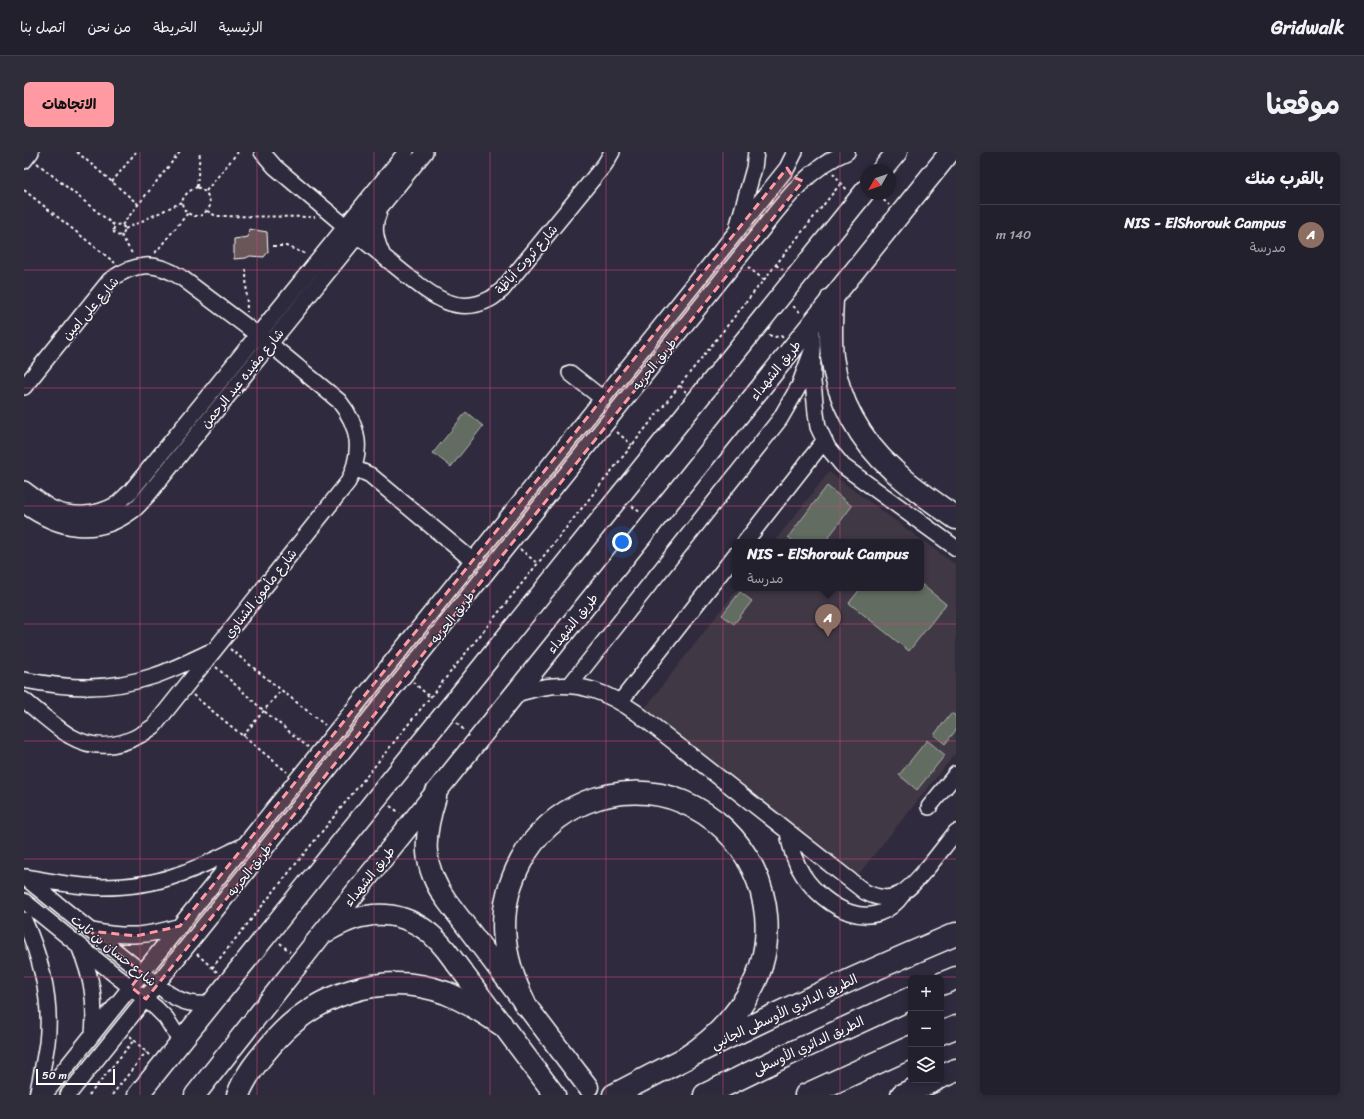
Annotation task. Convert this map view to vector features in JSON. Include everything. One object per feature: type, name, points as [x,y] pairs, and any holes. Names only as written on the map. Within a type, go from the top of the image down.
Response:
[{"type":"highway","points":[[832,299],[831,338],[836,375],[846,405],[857,427],[876,453],[893,471],[956,518]]},
{"type":"highway","points":[[525,1004],[511,971],[504,936],[506,901],[510,884],[524,854],[533,842],[549,826],[567,812],[594,799],[624,793],[654,793],[674,798],[694,806],[711,817],[727,831],[741,847],[752,864],[760,884],[765,904],[767,925],[766,946],[761,966],[746,998],[719,1032],[697,1051],[684,1059]]},
{"type":"highway","name":"الطريق الدائري الأوسطى الجانبي","points":[[614,1095],[684,1059],[842,983],[956,934]]},
{"type":"highway","points":[[944,983],[956,978]]},
{"type":"highway","points":[[238,1095],[248,1074],[284,1030],[319,1004],[348,992],[364,988],[391,985],[428,988],[474,1006],[501,1024]]},
{"type":"highway","name":"الطريق الدائري الأوسطى","points":[[705,1095],[787,1055],[908,999]]},
{"type":"highway","points":[[944,1033],[956,1027]]},
{"type":"highway","points":[[806,1095],[909,1047]]},
{"type":"highway","points":[[944,1076],[956,1070]]},
{"type":"highway","points":[[902,1095],[928,1083]]},
{"type":"main road","points":[[887,164],[897,152]]},
{"type":"main road","name":"طريق الشهداء","points":[[195,1095],[476,741],[950,152]]},
{"type":"main road","points":[[138,1095],[860,197]]},
{"type":"main road","points":[[439,788],[429,822],[426,841],[428,862],[431,873],[440,892],[588,1087]]},
{"type":"main road","points":[[322,934],[351,920],[371,916],[392,916],[413,922],[431,934],[439,941],[555,1095]]},
{"type":"street","name":"شارع ثروت أباظة","points":[[262,152],[275,167],[430,294],[443,301],[459,305],[475,304],[490,299],[502,290],[605,164],[612,152]]},
{"type":"street","name":"شارع مفيده عبد الرحمن","points":[[24,505],[35,513],[53,522],[73,528],[94,528],[114,522],[133,511],[147,496],[258,335],[349,229],[406,152]]},
{"type":"street","name":"شارع مفيده عبد الرحمن","points":[[24,488],[50,507],[67,513],[85,514],[102,511],[118,503],[131,491],[318,260],[349,229],[382,205],[425,152]]},
{"type":"street","points":[[752,242],[745,235],[736,232],[754,168],[756,152]]},
{"type":"street","name":"طريق الحريه","points":[[44,1095],[335,734],[787,168],[795,152]]},
{"type":"street","name":"طريق الحريه","points":[[68,1095],[752,242],[803,181],[825,163],[847,152]]},
{"type":"street","points":[[787,168],[793,177],[803,181]]},
{"type":"street","points":[[382,205],[377,217],[375,231],[377,244],[384,256]]},
{"type":"street","name":"شارع على امين","points":[[24,387],[110,280],[124,271],[143,266],[159,266],[171,270],[258,335]]},
{"type":"street","points":[[812,323],[813,382],[817,420],[824,441],[832,454],[843,466],[956,548]]},
{"type":"street","name":"شارع مأمون الشناوى","points":[[24,700],[71,737],[85,742],[100,745],[114,745],[129,741],[142,735],[154,726],[185,688],[348,482],[354,468],[358,446],[352,422],[346,411],[339,401],[258,335]]},
{"type":"street","points":[[570,685],[780,419],[799,386],[812,351]]},
{"type":"street","points":[[570,373],[603,398]]},
{"type":"street","points":[[747,539],[824,441]]},
{"type":"street","points":[[354,468],[370,475],[473,561]]},
{"type":"street","points":[[620,702],[732,559]]},
{"type":"street","points":[[24,680],[72,688],[100,687],[128,683],[155,676],[215,650]]},
{"type":"street","points":[[514,694],[543,687],[570,685],[596,690],[620,702],[865,892],[880,898],[888,898],[903,894]]},
{"type":"street","points":[[929,807],[956,774]]},
{"type":"street","points":[[788,832],[793,854],[803,874],[818,892],[841,908],[862,916],[876,915],[889,909],[916,882],[956,832]]},
{"type":"street","points":[[24,877],[100,887],[138,884],[176,876],[246,844]]},
{"type":"street","name":"شارع حسان بن ثابت","points":[[24,877],[168,994],[181,1001],[195,1005],[211,1004]]},
{"type":"street","name":"شارع حسان بن ثابت","points":[[24,901],[146,999],[166,1018],[181,1042]]},
{"type":"street","points":[[24,920],[37,953],[45,982],[48,1012],[47,1042],[37,1095]]},
{"type":"street","points":[[90,931],[113,935],[136,936],[180,926]]},
{"type":"street","points":[[78,945],[87,966],[93,989],[95,1011],[93,1034]]},
{"type":"path","points":[[77,152],[138,204]]},
{"type":"path","points":[[112,182],[136,152]]},
{"type":"path","points":[[115,226],[117,224],[122,224],[180,152]]},
{"type":"path","points":[[197,187],[200,152]]},
{"type":"path","points":[[206,191],[238,152]]},
{"type":"path","points":[[28,156],[115,226]]},
{"type":"path","points":[[825,163],[841,183],[860,195]]},
{"type":"path","points":[[212,968],[538,564],[841,183]]},
{"type":"path","points":[[197,187],[206,191],[210,203],[207,211],[201,216],[188,213],[182,207],[184,195],[197,187]]},
{"type":"path","points":[[24,190],[124,271]]},
{"type":"path","points":[[121,235],[124,233],[125,229],[182,202]]},
{"type":"path","points":[[207,211],[216,216],[349,229]]},
{"type":"path","points":[[115,226],[114,233],[119,236],[121,235],[143,266],[188,213]]},
{"type":"path","points":[[122,224],[125,229]]},
{"type":"path","points":[[273,246],[286,246],[318,260]]},
{"type":"path","points":[[739,259],[764,280]]},
{"type":"path","points":[[246,269],[258,335]]},
{"type":"path","points":[[781,296],[812,323]]},
{"type":"path","points":[[756,327],[774,337],[781,336],[785,340],[787,354]]},
{"type":"path","points":[[607,423],[632,445]]},
{"type":"path","points":[[620,496],[652,523]]},
{"type":"path","points":[[512,542],[538,564]]},
{"type":"path","points":[[215,650],[281,690],[335,734]]},
{"type":"path","points":[[215,650],[264,711],[318,755]]},
{"type":"path","points":[[405,675],[430,697]]},
{"type":"path","points":[[185,688],[298,780]]},
{"type":"path","points":[[243,736],[281,690]]},
{"type":"path","points":[[446,713],[476,741]]},
{"type":"path","points":[[378,796],[412,822]]},
{"type":"path","points":[[268,934],[302,961]]},
{"type":"path","points":[[188,946],[229,982]]},
{"type":"path","points":[[122,1029],[161,1066]]},
{"type":"path","points":[[89,1095],[134,1040]]},
{"type":"path","points":[[112,1095],[146,1052]]},
{"type":"highlighted area","points":[[787,168],[793,177],[803,181],[146,999],[131,987],[142,973],[90,931],[136,936],[180,926]]},
{"type":"shaded area","points":[[829,472],[920,539],[776,539]]},
{"type":"shaded area","points":[[924,542],[956,565],[956,753],[857,876],[645,708],[736,591],[924,591]]},
{"type":"green space","points":[[466,412],[483,426],[451,467],[433,453]]},
{"type":"green space","points":[[827,486],[852,506],[827,539],[790,539],[788,537]]},
{"type":"green space","points":[[924,586],[946,604],[909,651],[849,603],[859,591],[924,591]]},
{"type":"green space","points":[[740,592],[752,601],[734,624],[722,615]]},
{"type":"green space","points":[[951,713],[956,716],[956,730],[945,744],[934,735]]},
{"type":"green space","points":[[927,740],[945,755],[917,790],[899,775]]},
{"type":"building","points":[[249,229],[267,232],[268,252],[264,257],[250,256],[246,258],[234,259],[234,239],[248,237]]},
{"type":"place","name":"NIS - ElShorouk Campus","points":[[828,637]]}]
